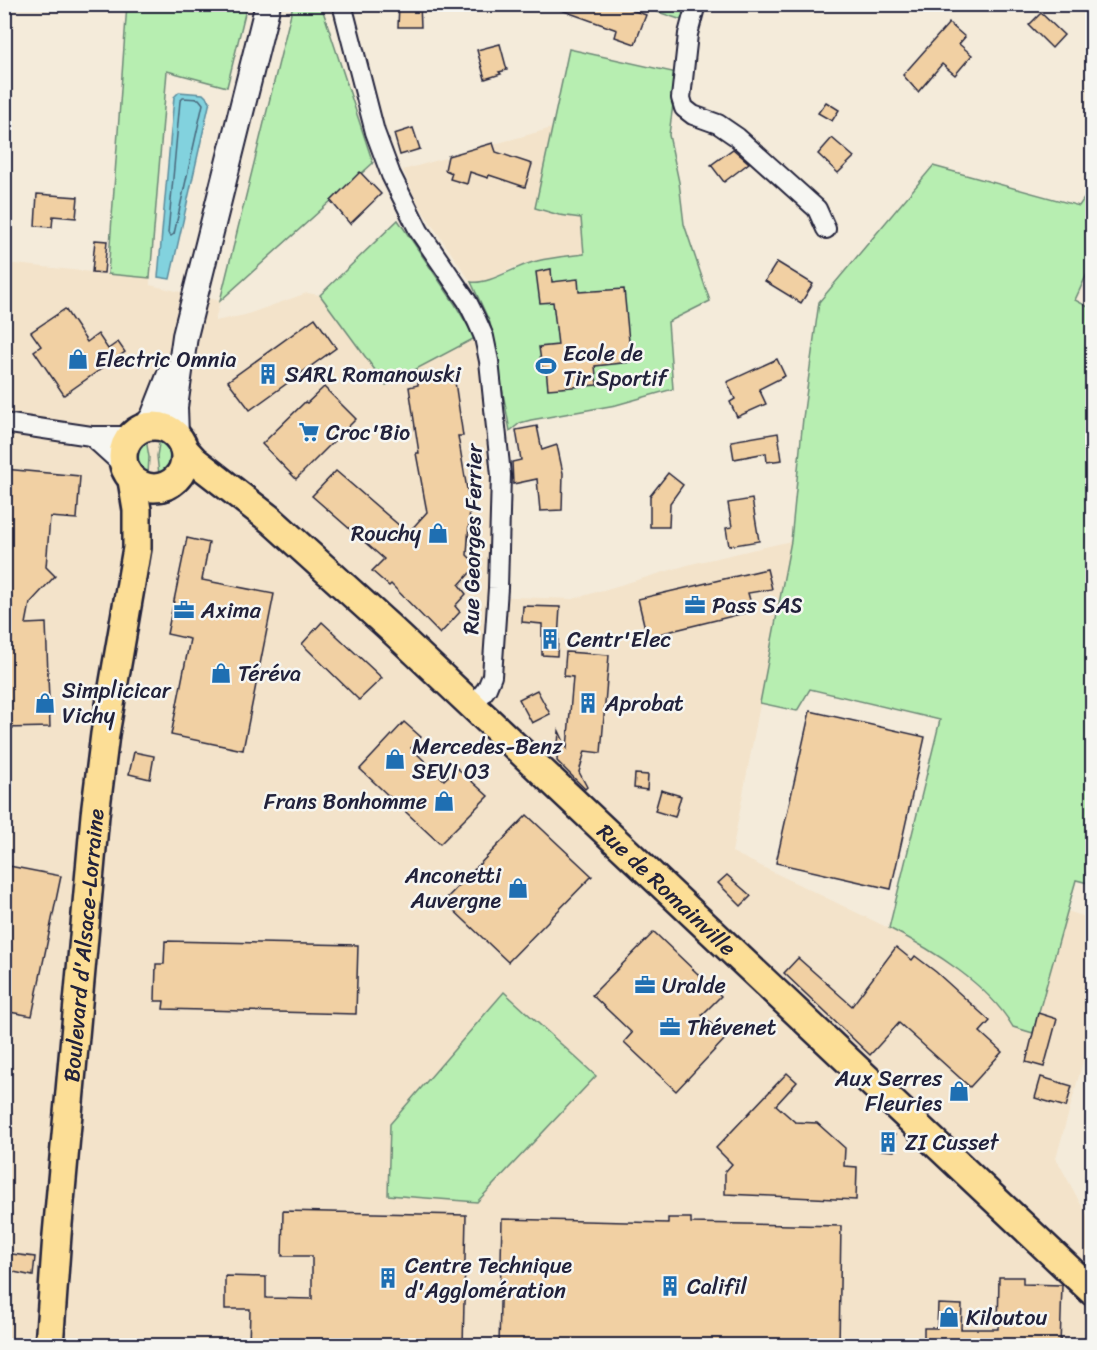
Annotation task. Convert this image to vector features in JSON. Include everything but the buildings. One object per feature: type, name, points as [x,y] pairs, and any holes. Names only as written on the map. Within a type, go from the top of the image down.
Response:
[{"type":"main road","points":[[161,427],[180,442],[184,465],[170,483],[147,488],[128,473],[124,450],[138,432],[161,427]]},
{"type":"main road","name":"Rue de Romainville","points":[[180,442],[195,461],[271,520],[473,706],[1092,1291]]},
{"type":"main road","name":"Boulevard d'Alsace-Lorraine","points":[[49,1346],[95,815],[105,734],[137,548],[137,510],[128,473]]},
{"type":"main road","name":"Rue de Romainville","points":[[170,483],[237,495]]},
{"type":"main road","name":"Boulevard d'Alsace-Lorraine","points":[[137,548],[170,483]]},
{"type":"street","points":[[180,442],[175,407],[186,331],[268,4]]},
{"type":"street","name":"Rue Georges Ferrier","points":[[342,4],[375,132],[392,175],[419,231],[467,301],[484,337],[489,361],[501,475],[499,566],[492,676],[487,688],[473,706]]},
{"type":"street","points":[[696,4],[688,34],[681,98],[684,108],[693,116],[718,124],[737,137],[817,209],[826,229]]},
{"type":"street","points":[[4,423],[90,436],[138,432],[153,417],[186,331]]},
{"type":"street","points":[[90,436],[128,473]]},
{"type":"shaded area","points":[[552,128],[536,208],[559,215],[581,218],[584,254],[537,261],[513,268],[480,284],[471,282],[425,215],[403,170]]},
{"type":"shaded area","points":[[5,263],[150,278],[150,285],[220,301],[215,321],[245,315],[307,293],[320,295],[386,384],[475,338],[488,409],[490,596],[573,599],[691,564],[791,541],[732,852],[911,939],[950,963],[1002,1008],[1013,1027],[1033,1033],[1067,911],[1092,919],[1092,1029],[1056,1158],[1092,1225],[1092,1345],[5,1346]]},
{"type":"green space","points":[[127,4],[247,5],[227,87],[167,71],[150,278],[108,274]]},
{"type":"green space","points":[[293,5],[321,5],[373,163],[220,301]]},
{"type":"green space","points":[[637,5],[691,5],[685,21]]},
{"type":"green space","points":[[569,49],[677,73],[669,135],[679,182],[684,224],[710,301],[668,322],[673,389],[616,405],[531,420],[520,423],[510,431],[490,323],[471,282],[487,281],[537,261],[584,254],[581,218],[535,208]]},
{"type":"green space","points":[[933,166],[1079,206],[1092,187],[1092,263],[1075,300],[1092,309],[1092,884],[1076,880],[1033,1033],[1013,1027],[990,997],[959,970],[889,928],[940,720],[810,689],[797,711],[760,703],[791,541],[803,418],[819,302]]},
{"type":"green space","points":[[398,220],[455,304],[475,338],[386,385],[320,295]]},
{"type":"green space","points":[[160,438],[169,446],[172,457],[169,467],[159,475],[157,456]]},
{"type":"green space","points":[[146,439],[149,457],[148,475],[138,468],[135,458],[137,448]]},
{"type":"green space","points":[[504,992],[596,1076],[477,1202],[388,1195],[390,1124]]},
{"type":"water","points":[[179,92],[203,94],[210,101],[170,279],[158,277],[174,97]]},
{"type":"place","name":"Electric Omnia","points":[[78,359]]},
{"type":"place","name":"Ecole de Tir Sportif","points":[[546,366]]},
{"type":"place","name":"SARL Romanowski","points":[[268,374]]},
{"type":"place","name":"Croc'Bio","points":[[309,432]]},
{"type":"place","name":"Rouchy","points":[[438,533]]},
{"type":"place","name":"Pass SAS","points":[[695,605]]},
{"type":"place","name":"Axima","points":[[184,610]]},
{"type":"place","name":"Centr'Elec","points":[[550,639]]},
{"type":"place","name":"Téréva","points":[[221,673]]},
{"type":"place","name":"Simplicicar Vichy","points":[[45,703]]},
{"type":"place","name":"Aprobat","points":[[588,703]]},
{"type":"place","name":"Mercedes-Benz SEVI 03","points":[[395,759]]},
{"type":"place","name":"Frans Bonhomme","points":[[444,801]]},
{"type":"place","name":"Anconetti Auvergne","points":[[518,888]]},
{"type":"place","name":"Uralde","points":[[645,985]]},
{"type":"place","name":"Thévenet","points":[[670,1027]]},
{"type":"place","name":"Aux Serres Fleuries","points":[[959,1091]]},
{"type":"place","name":"ZI Cusset","points":[[888,1142]]},
{"type":"place","name":"Centre Technique d'Agglomération","points":[[388,1278]]},
{"type":"place","name":"Califil","points":[[670,1286]]},
{"type":"place","name":"Kiloutou","points":[[949,1317]]}]
